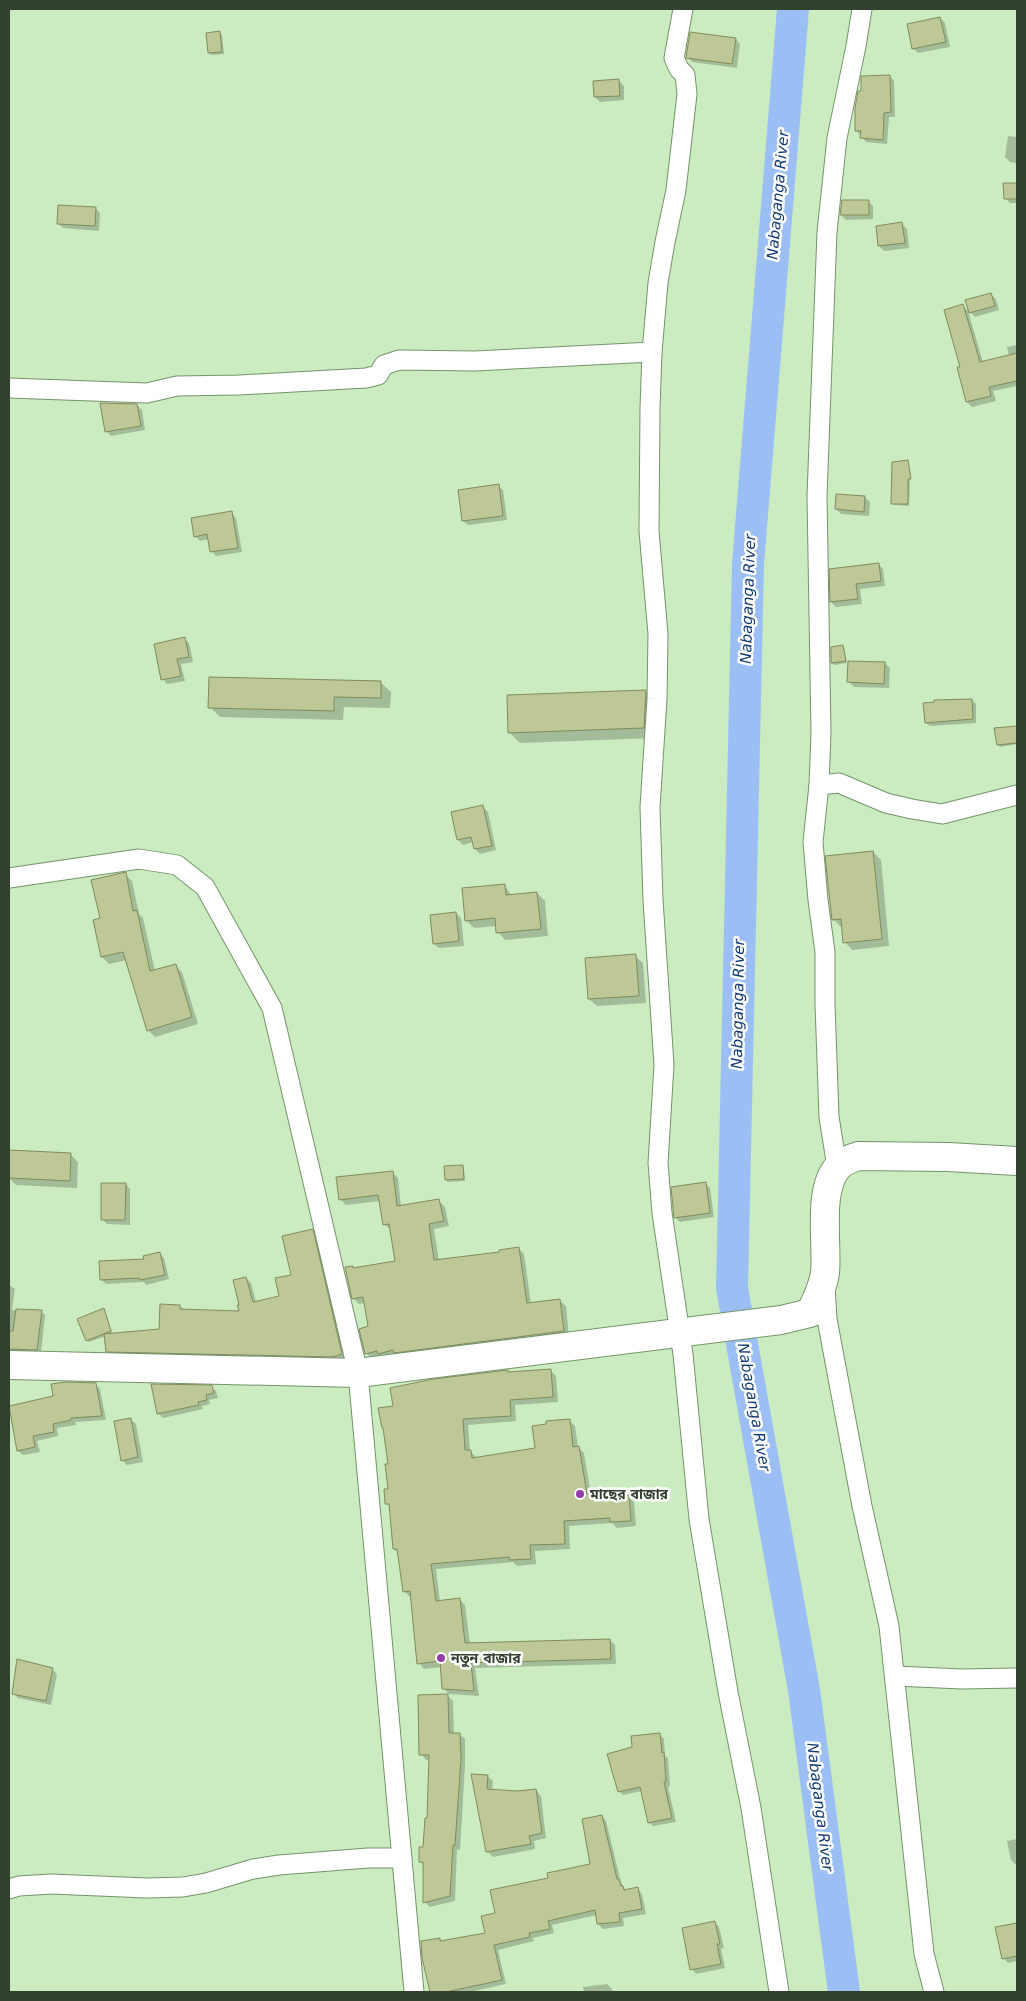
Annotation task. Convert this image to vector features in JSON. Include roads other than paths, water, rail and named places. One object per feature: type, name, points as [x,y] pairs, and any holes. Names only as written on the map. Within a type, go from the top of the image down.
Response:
[{"type":"main road","points":[[9,1365],[358,1373],[781,1320],[810,1313],[818,1296],[825,1274],[826,1201],[829,1182],[838,1167],[847,1160],[858,1156],[948,1157],[1017,1161]]},
{"type":"street","points":[[683,9],[674,58],[679,69],[686,75],[687,94],[676,190],[658,283],[652,352],[649,531],[658,634],[650,807],[653,900],[664,1065],[658,1164],[662,1213],[691,1330],[698,1519],[728,1692],[751,1808],[779,1992]]},
{"type":"street","points":[[838,1167],[829,1117],[825,952],[813,842],[819,785],[821,687],[817,496],[827,232],[837,138],[862,9]]},
{"type":"street","points":[[9,388],[148,393],[177,386],[239,385],[366,378],[378,375],[384,365],[399,360],[475,361],[652,352]]},
{"type":"street","points":[[819,785],[839,783],[886,803],[942,814],[1017,795]]},
{"type":"street","points":[[9,878],[139,859],[177,865],[205,887],[272,1008],[358,1373],[414,1992]]},
{"type":"street","points":[[825,1274],[827,1320],[862,1506],[889,1626],[924,1954],[934,1992]]},
{"type":"street","points":[[895,1676],[962,1680],[1017,1678]]},
{"type":"street","points":[[9,1889],[19,1886],[51,1884],[147,1888],[183,1887],[206,1883],[253,1869],[279,1865],[368,1858],[402,1858]]},
{"type":"waterway","name":"Nabaganga River","points":[[793,9],[748,564],[732,1288],[804,1690],[844,1992]]},
{"type":"place","name":"মাছের বাজার","points":[[580,1494]]},
{"type":"place","name":"নতুন বাজার","points":[[441,1658]]}]
